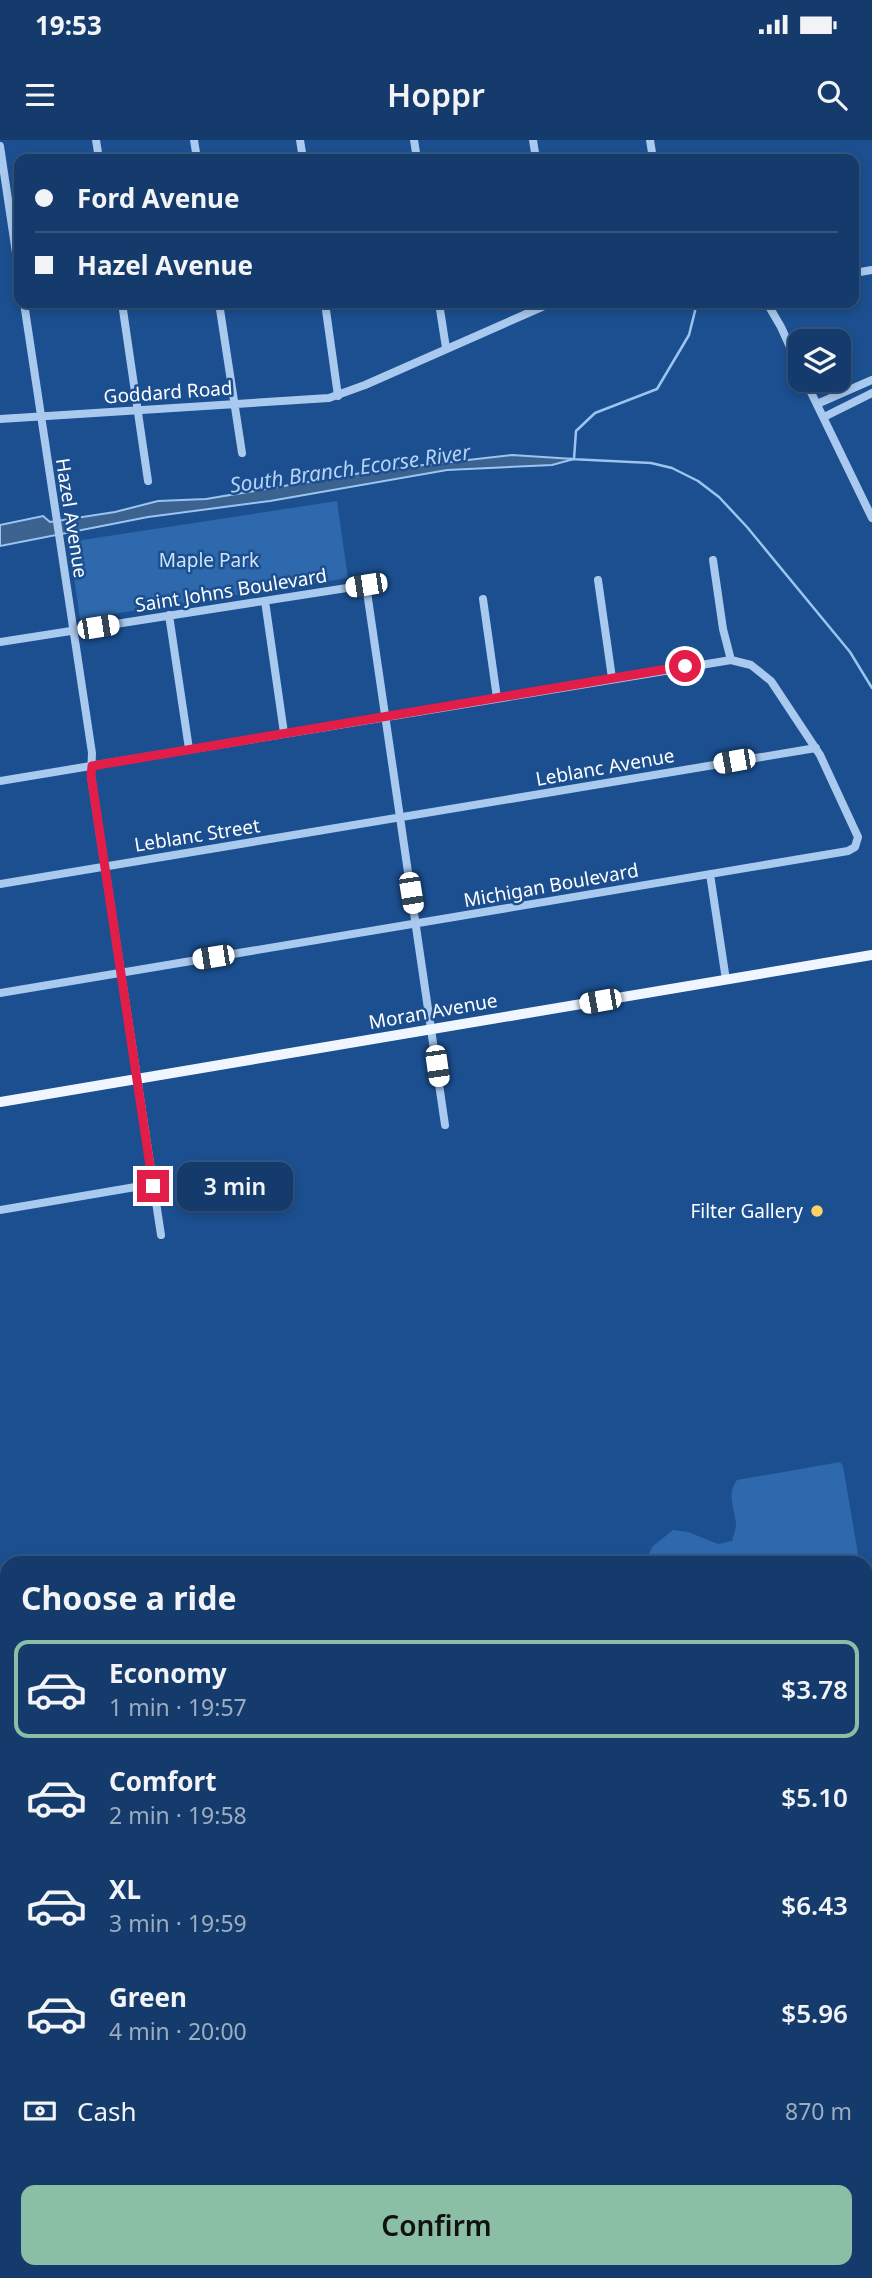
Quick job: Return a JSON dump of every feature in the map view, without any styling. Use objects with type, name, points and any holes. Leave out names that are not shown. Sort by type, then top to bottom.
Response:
[{"type":"main road","name":"Moran Avenue","points":[[0,1102],[872,955]]},
{"type":"street","points":[[0,146],[14,240]]},
{"type":"street","name":"Hazel Avenue","points":[[25,308],[92,753],[91,775],[161,1236]]},
{"type":"street","points":[[123,308],[148,481]]},
{"type":"street","points":[[220,308],[242,453]]},
{"type":"street","points":[[326,308],[338,396]]},
{"type":"street","points":[[440,308],[446,348]]},
{"type":"street","name":"Goddard Road","points":[[0,419],[338,396],[539,308]]},
{"type":"street","points":[[770,308],[788,342]]},
{"type":"street","points":[[817,404],[872,380]]},
{"type":"street","points":[[853,387],[859,399]]},
{"type":"street","points":[[811,392],[872,518]]},
{"type":"street","points":[[824,417],[872,393]]},
{"type":"street","points":[[713,560],[723,629],[731,660]]},
{"type":"street","points":[[598,580],[612,678]]},
{"type":"street","name":"Saint Johns Boulevard","points":[[0,642],[366,585],[385,717]]},
{"type":"street","points":[[483,599],[497,698]]},
{"type":"street","points":[[265,601],[284,733]]},
{"type":"street","points":[[169,615],[189,749]]},
{"type":"street","points":[[0,781],[731,660],[751,665],[766,676],[816,748]]},
{"type":"street","points":[[385,717],[445,1125]]},
{"type":"street","name":"Leblanc Avenue","points":[[400,818],[816,748]]},
{"type":"street","name":"Michigan Boulevard","points":[[0,993],[848,850],[857,845],[857,834],[816,748]]},
{"type":"street","name":"Leblanc Street","points":[[0,884],[400,818]]},
{"type":"street","points":[[710,874],[726,980]]},
{"type":"street","points":[[0,1210],[153,1184]]},
{"type":"green space","name":"Maple Park","points":[[337,501],[348,578],[80,619],[69,542]]},
{"type":"green space","points":[[840,1462],[843,1466],[858,1556],[648,1556],[653,1546],[673,1530],[688,1532],[718,1544],[732,1541],[736,1525],[732,1491],[737,1480]]},
{"type":"shaded area","points":[[512,455],[574,459],[552,465],[447,470],[270,501],[148,517],[0,546],[0,525],[43,516],[50,522],[115,512],[158,501],[206,499],[379,470]]},
{"type":"waterway","name":"South Branch Ecorse River","points":[[574,459],[576,431],[595,413],[657,389],[689,335],[696,308]]},
{"type":"waterway","points":[[570,459],[651,463],[672,468],[698,481],[719,497],[747,527],[850,652],[872,688]]},
{"type":"place","name":"Filter Gallery","points":[[817,1211]]},
{"type":"route","points":[[153,1186],[103,858],[92,766],[685,666]]}]
